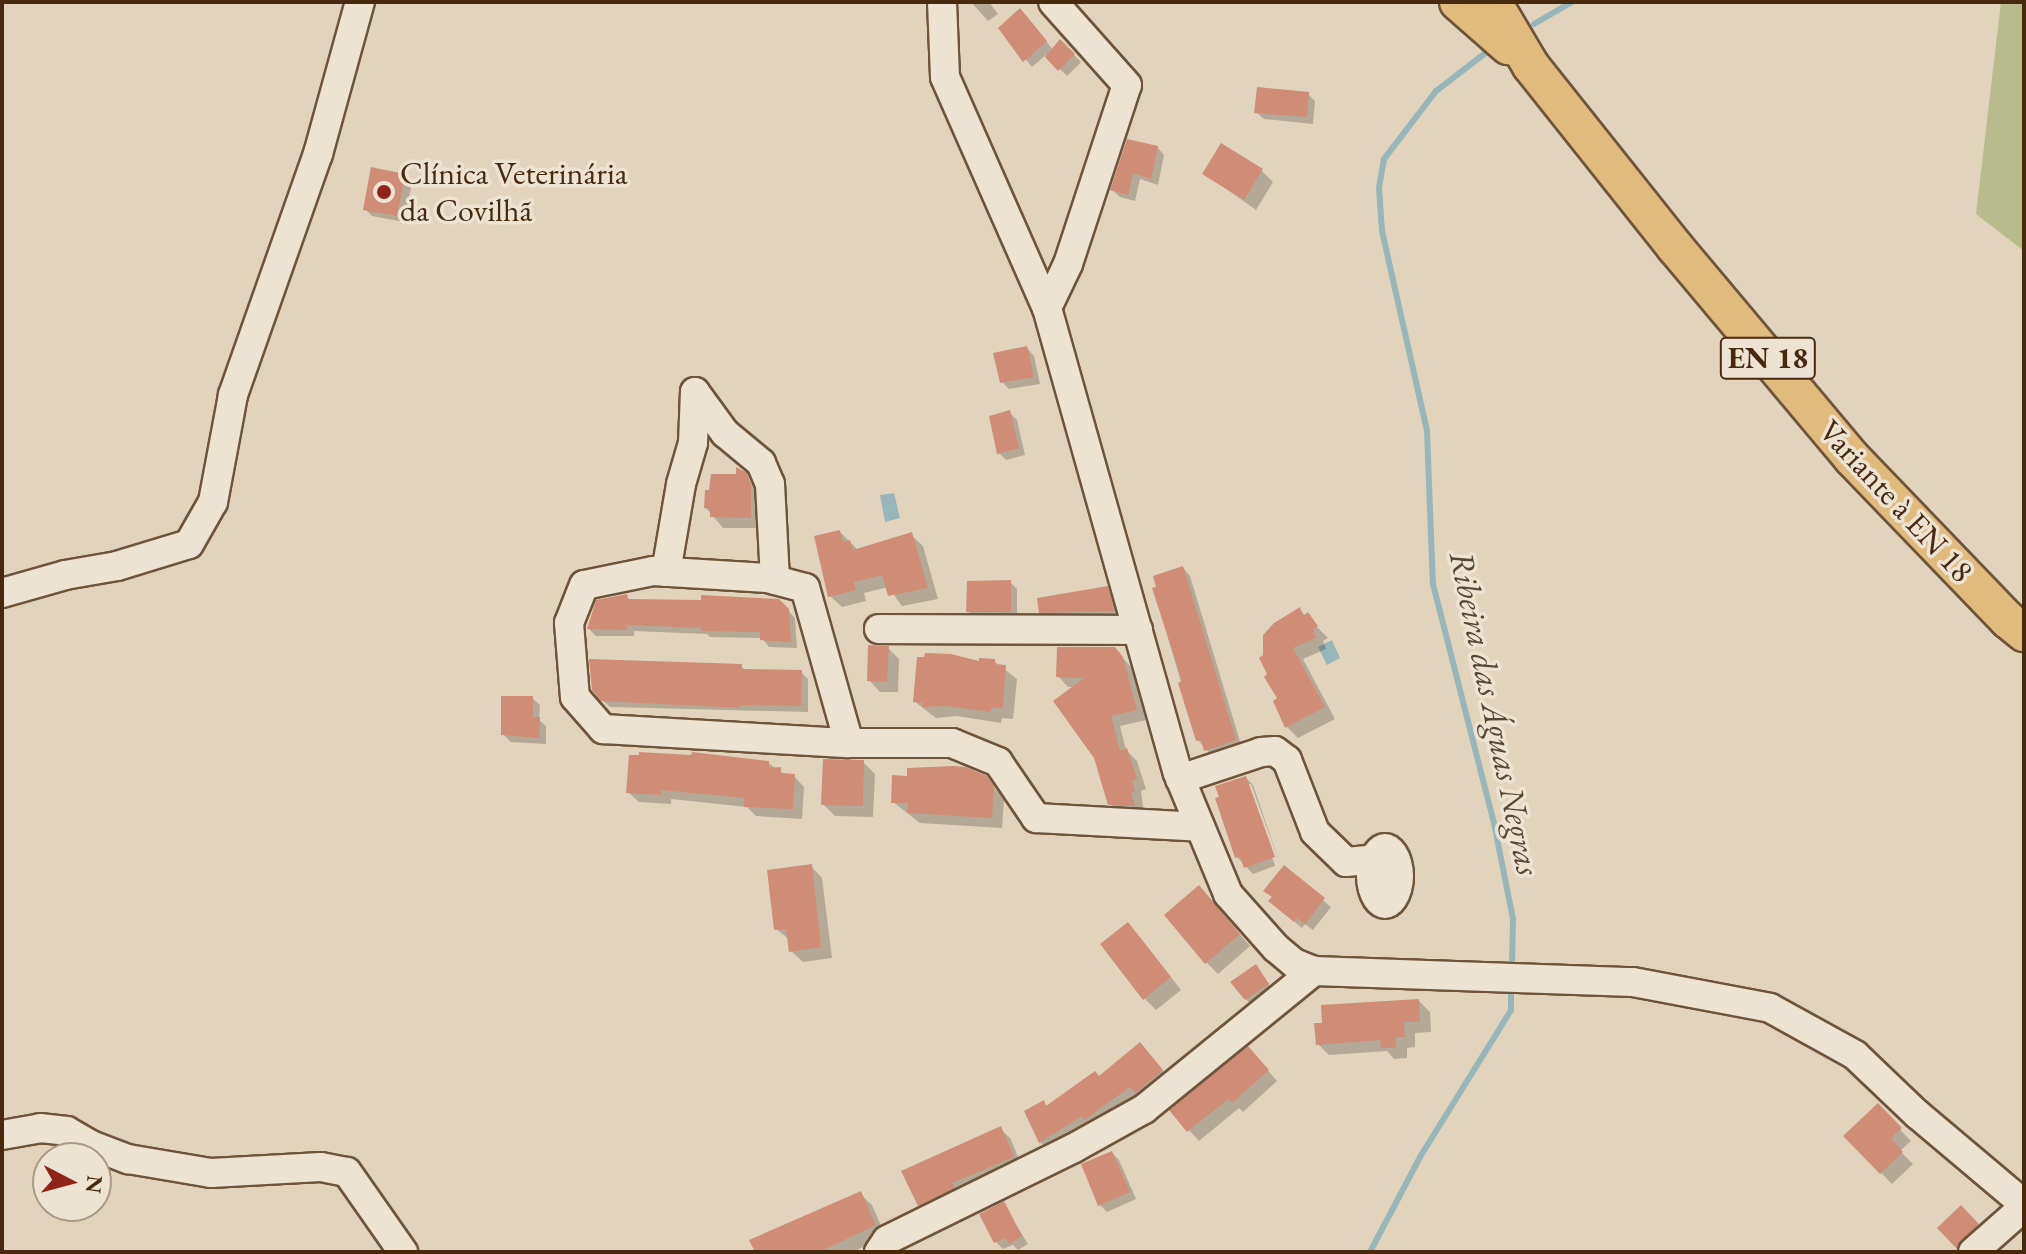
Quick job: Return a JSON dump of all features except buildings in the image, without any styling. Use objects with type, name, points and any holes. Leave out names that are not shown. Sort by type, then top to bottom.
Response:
[{"type":"main road","name":"Variante à EN 18","points":[[1458,2],[1531,66]]},
{"type":"main road","name":"Variante à EN 18","points":[[1493,2],[1531,66],[1675,247],[1852,458],[2024,633]]},
{"type":"street","points":[[2,593],[117,566],[189,544],[213,502],[233,395],[337,130],[360,2]]},
{"type":"street","points":[[942,2],[945,77],[1047,308],[1180,779],[1228,894],[1276,948],[1294,963],[1314,971],[1633,982],[1770,1008],[1855,1055],[1917,1114],[2024,1206],[1973,1252]]},
{"type":"street","points":[[1047,308],[1068,264],[1127,85],[1053,2]]},
{"type":"street","points":[[666,572],[681,484],[693,443],[695,392],[725,433],[761,463],[770,484],[775,580]]},
{"type":"street","points":[[849,743],[805,588],[775,580],[653,571],[584,585],[569,623],[575,697],[603,729],[849,743],[952,743],[998,762],[1036,818],[1200,827]]},
{"type":"street","points":[[879,629],[1138,630]]},
{"type":"street","points":[[1180,779],[1261,752],[1275,751],[1287,760],[1315,832],[1329,849],[1346,862],[1371,860]]},
{"type":"street","points":[[879,1252],[887,1240],[1074,1148],[1144,1109],[1314,971]]},
{"type":"street","points":[[2,1135],[40,1128],[67,1131],[128,1159],[211,1173],[321,1167],[347,1172],[403,1252]]},
{"type":"green space","points":[[2001,2],[2024,2],[2024,251],[1976,214]]},
{"type":"water","points":[[894,493],[900,518],[885,522],[880,495]]},
{"type":"water","points":[[1332,640],[1340,658],[1327,665],[1318,647]]},
{"type":"waterway","name":"Ribeira das Águas Negras","points":[[1534,24],[1572,2]]},
{"type":"waterway","name":"Ribeira das Águas Negras","points":[[1488,51],[1436,91],[1384,159],[1379,188],[1382,231],[1427,431],[1433,584],[1494,823],[1513,919],[1512,968]]},
{"type":"waterway","name":"Ribeira das Águas Negras","points":[[1370,1252],[1420,1157],[1511,1010],[1511,984]]},
{"type":"place","name":"Clínica Veterinária da Covilhã","points":[[384,192]]}]
